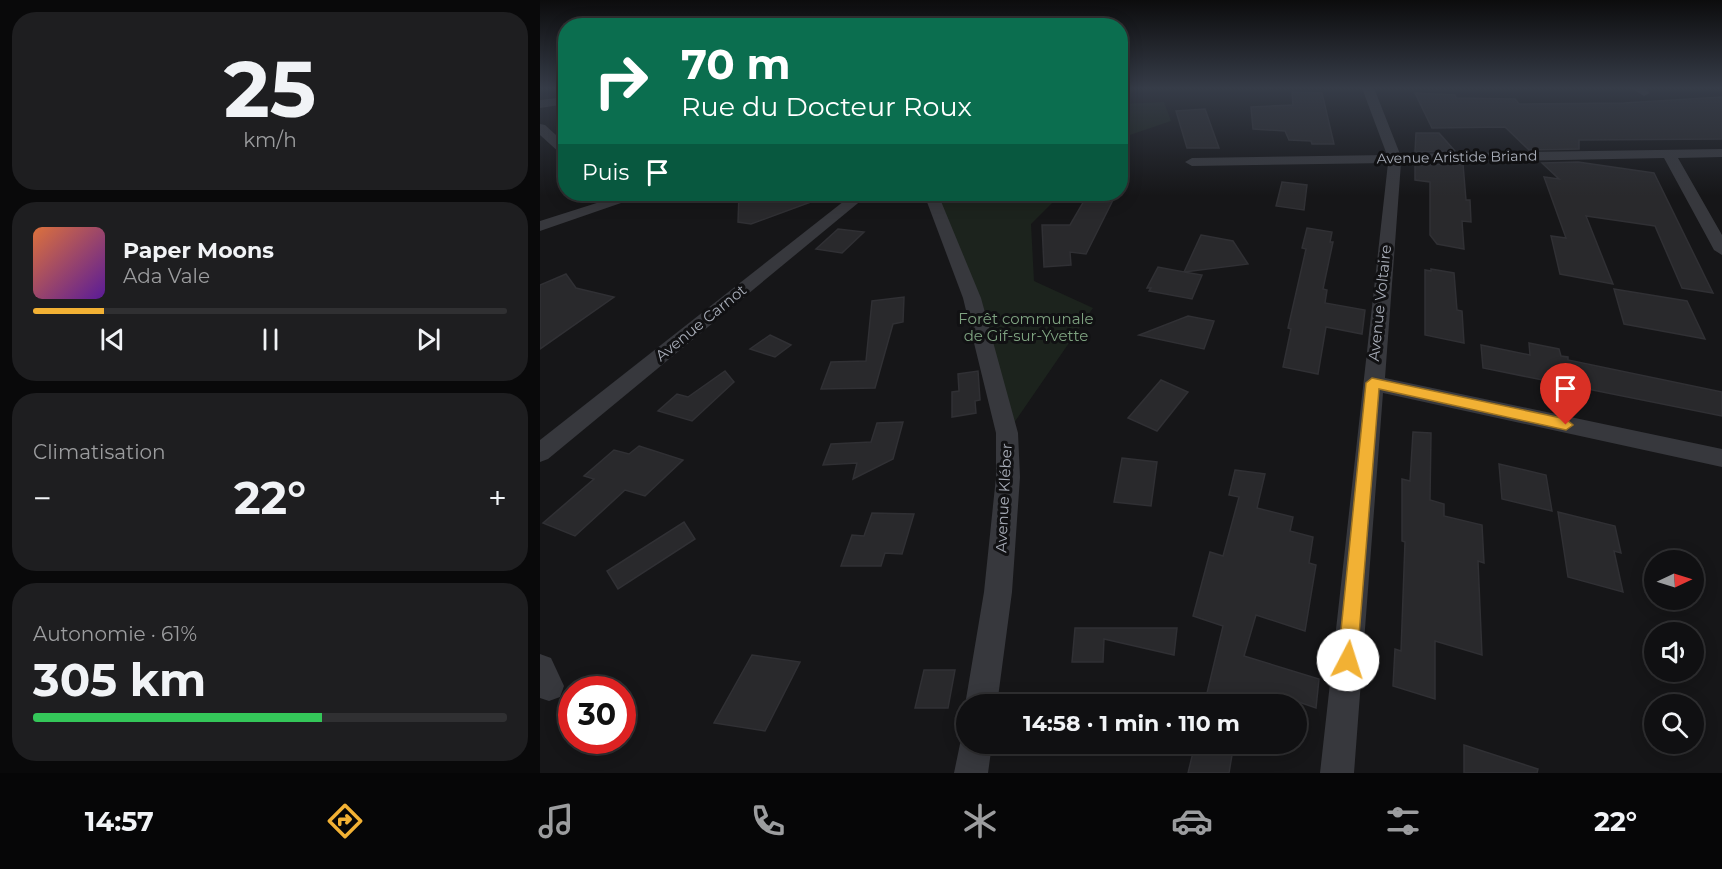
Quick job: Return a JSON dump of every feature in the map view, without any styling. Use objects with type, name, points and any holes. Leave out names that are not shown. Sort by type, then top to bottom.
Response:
[{"type":"street","name":"Avenue Voltaire","points":[[1337,773],[1395,158],[1382,124]]},
{"type":"street","points":[[540,128],[558,144]]},
{"type":"street","points":[[1668,153],[1722,250]]},
{"type":"street","name":"Avenue Aristide Briand","points":[[1192,162],[1722,153]]},
{"type":"street","points":[[540,226],[602,201]]},
{"type":"street","name":"Avenue Carnot","points":[[540,453],[853,201]]},
{"type":"street","name":"Avenue Kléber","points":[[935,201],[972,298],[1007,433],[1008,477],[999,592],[983,694]]},
{"type":"street","points":[[1372,383],[1722,458]]},
{"type":"street","points":[[971,773],[974,754]]},
{"type":"green space","points":[[1128,124],[1162,124],[1128,136]]},
{"type":"green space","name":"Forêt communale de Gif-sur-Yvette","points":[[934,201],[1054,201],[1031,224],[1034,281],[1093,308],[1007,433],[972,298]]},
{"type":"building","points":[[1180,124],[1210,124],[1219,148],[1187,148]]},
{"type":"building","points":[[1253,124],[1329,124],[1334,144],[1312,144],[1311,141],[1289,140],[1285,131],[1253,129]]},
{"type":"building","points":[[1430,124],[1722,124],[1722,139],[1579,140],[1579,149],[1529,150],[1505,127],[1432,128]]},
{"type":"building","points":[[1416,133],[1439,133],[1455,151],[1415,152]]},
{"type":"building","points":[[1578,162],[1654,173],[1713,293],[1682,288],[1655,226],[1586,216],[1613,284],[1560,274],[1551,236],[1566,238],[1544,177],[1559,179],[1542,163]]},
{"type":"building","points":[[1463,164],[1466,200],[1470,200],[1471,222],[1462,221],[1464,249],[1437,244],[1430,235],[1430,182],[1415,180],[1415,165]]},
{"type":"building","points":[[1282,182],[1307,185],[1304,210],[1276,206]]},
{"type":"building","points":[[739,201],[813,201],[751,224],[738,222]]},
{"type":"building","points":[[1084,201],[1112,201],[1086,254],[1070,252],[1071,265],[1044,267],[1042,225],[1070,225]]},
{"type":"building","points":[[1307,228],[1332,232],[1330,242],[1333,242],[1323,289],[1327,290],[1325,303],[1365,310],[1362,334],[1326,327],[1318,374],[1283,367],[1291,329],[1288,328],[1306,249],[1302,248]]},
{"type":"building","points":[[838,229],[864,232],[842,253],[816,249]]},
{"type":"building","points":[[1201,235],[1233,241],[1248,264],[1184,272]]},
{"type":"building","points":[[1158,267],[1202,275],[1192,299],[1149,291],[1151,288],[1147,288]]},
{"type":"building","points":[[1431,269],[1454,273],[1457,310],[1462,311],[1464,343],[1425,335],[1425,270],[1431,271]]},
{"type":"building","points":[[566,274],[576,288],[614,297],[540,349],[540,285]]},
{"type":"building","points":[[1614,289],[1687,301],[1705,339],[1624,324]]},
{"type":"building","points":[[904,297],[903,322],[893,324],[875,388],[821,389],[831,362],[866,361],[872,301]]},
{"type":"building","points":[[1188,316],[1214,321],[1204,349],[1139,335]]},
{"type":"building","points":[[770,335],[791,345],[775,357],[750,349]]},
{"type":"building","points":[[1529,343],[1559,349],[1561,356],[1568,357],[1568,360],[1722,392],[1722,416],[1483,368],[1481,345],[1530,355]]},
{"type":"building","points":[[725,371],[734,382],[692,421],[658,411],[677,394],[688,397]]},
{"type":"building","points":[[978,371],[980,400],[975,401],[976,413],[952,417],[952,392],[959,391],[958,374]]},
{"type":"building","points":[[1161,380],[1188,392],[1157,431],[1128,418]]},
{"type":"building","points":[[903,422],[893,459],[853,479],[857,463],[823,465],[831,444],[871,442],[877,423]]},
{"type":"building","points":[[1413,432],[1431,433],[1430,500],[1444,504],[1444,516],[1482,525],[1484,563],[1478,561],[1482,655],[1435,641],[1435,699],[1393,686],[1395,649],[1401,651],[1405,542],[1402,541],[1402,479],[1410,481]]},
{"type":"building","points":[[639,446],[683,460],[645,496],[625,490],[575,536],[543,523],[594,479],[584,476],[614,450],[629,454]]},
{"type":"building","points":[[1122,458],[1157,462],[1151,506],[1114,502]]},
{"type":"building","points":[[1499,464],[1546,475],[1552,511],[1502,499]]},
{"type":"building","points":[[1235,470],[1265,474],[1257,508],[1293,517],[1290,531],[1313,537],[1309,563],[1316,565],[1305,631],[1256,615],[1244,656],[1319,679],[1316,708],[1307,705],[1307,694],[1207,693],[1223,626],[1193,616],[1210,552],[1223,556],[1239,497],[1229,495]]},
{"type":"building","points":[[1558,512],[1615,526],[1621,553],[1614,551],[1623,592],[1568,577]]},
{"type":"building","points":[[872,513],[914,514],[902,554],[885,553],[881,566],[841,566],[852,535],[864,536]]},
{"type":"building","points":[[684,522],[695,539],[618,589],[607,571]]},
{"type":"building","points":[[1075,628],[1177,628],[1174,655],[1104,639],[1103,662],[1072,662]]},
{"type":"building","points":[[752,655],[800,662],[765,731],[714,723]]},
{"type":"building","points":[[924,670],[955,670],[948,708],[915,708]]},
{"type":"building","points":[[1464,745],[1538,769],[1537,773],[1464,773]]},
{"type":"building","points":[[1193,754],[1232,755],[1229,773],[1188,773]]},
{"type":"route","points":[[1348,660],[1372,383],[1566,425]]}]
